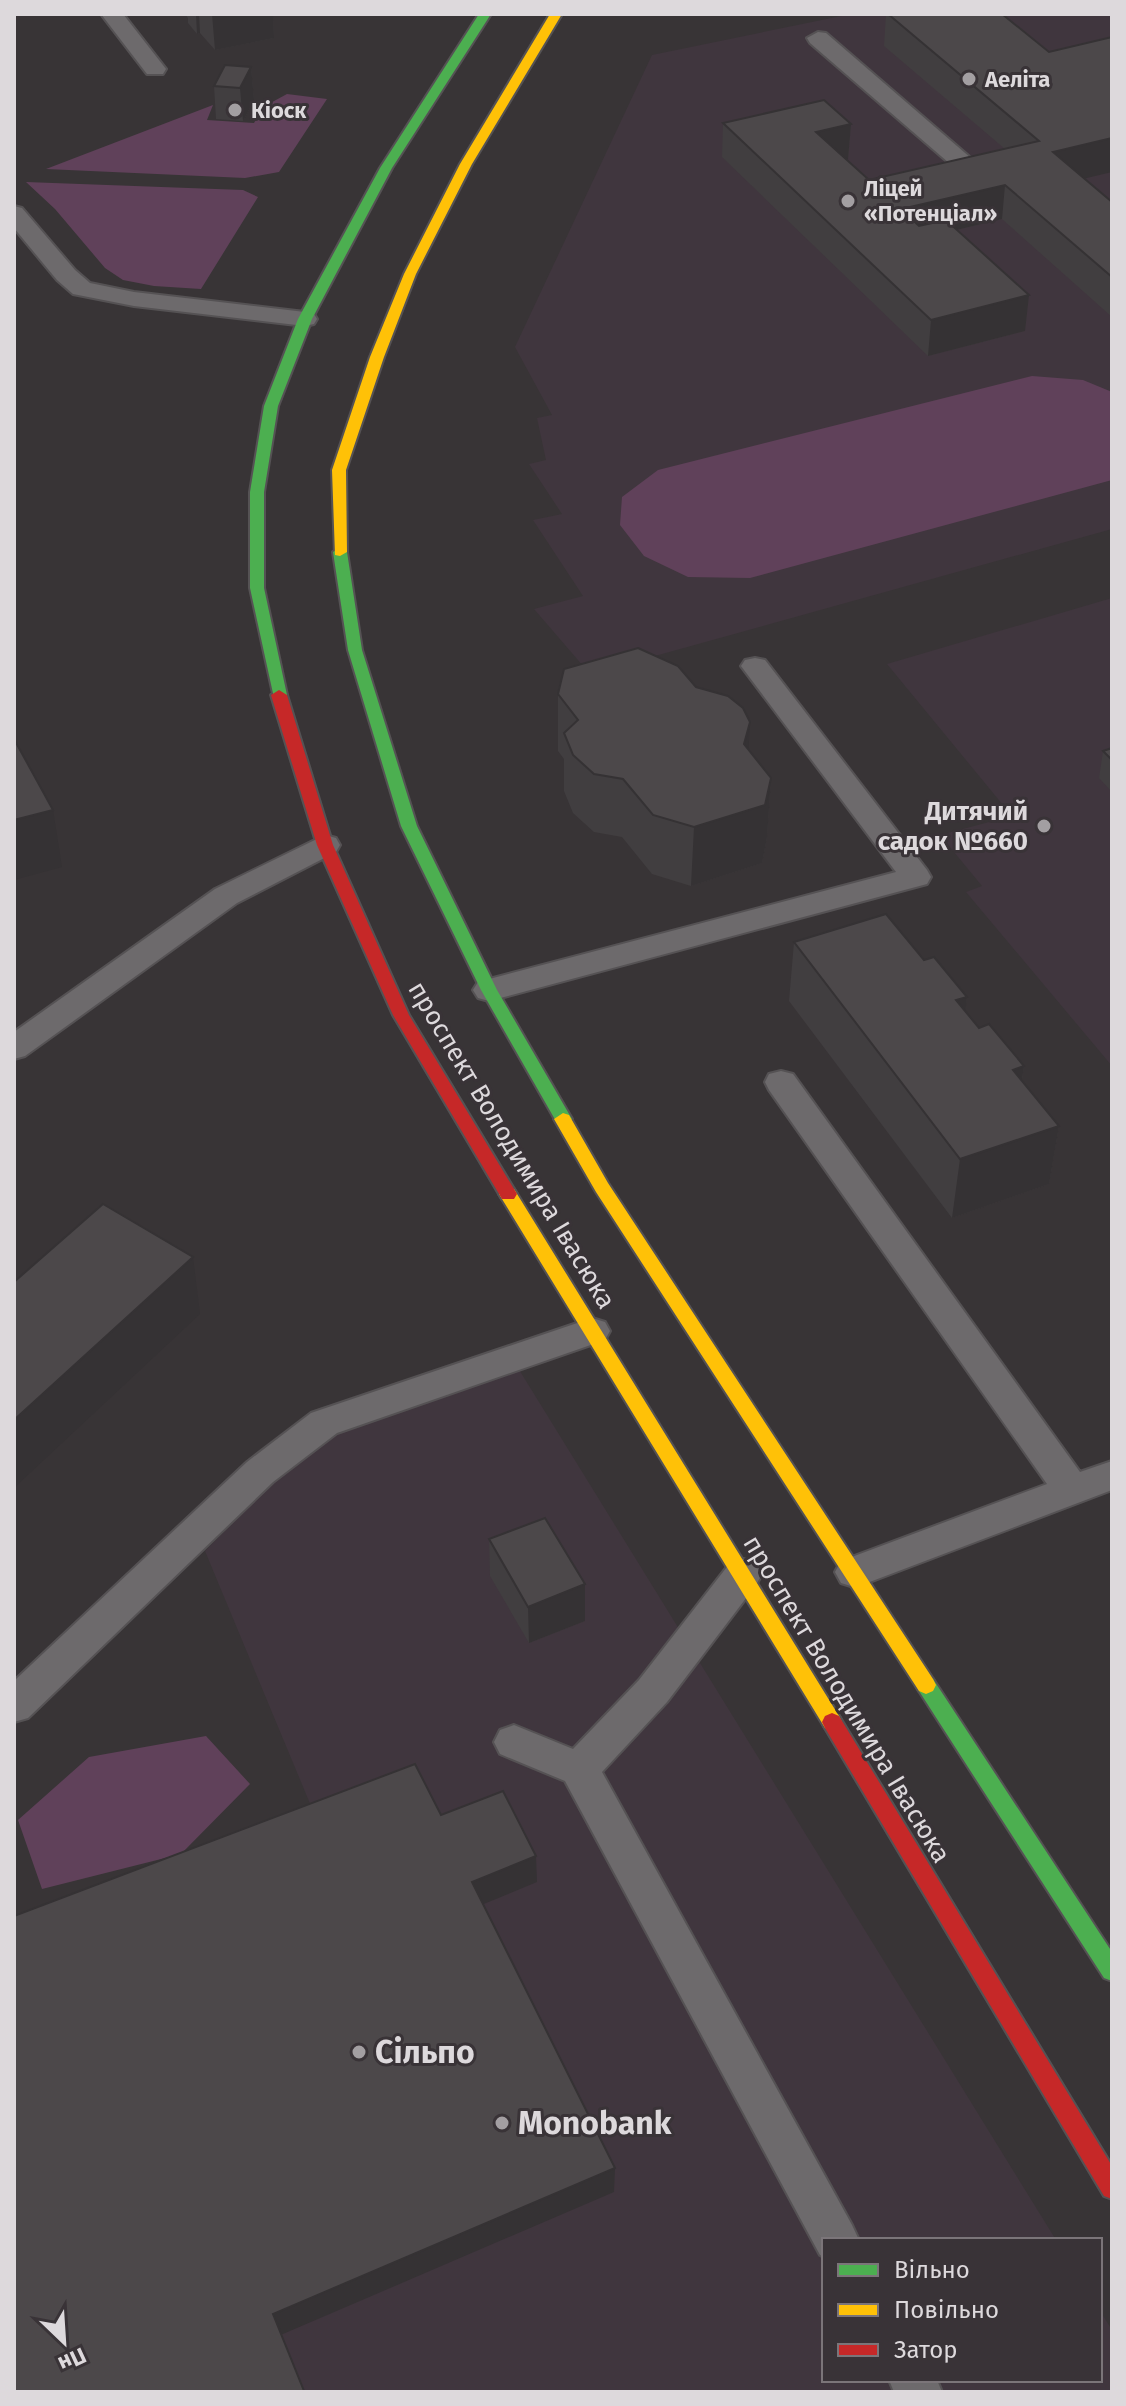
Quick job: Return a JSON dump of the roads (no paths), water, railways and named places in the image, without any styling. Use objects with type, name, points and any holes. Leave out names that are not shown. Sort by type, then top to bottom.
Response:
[{"type":"main road","name":"проспект Володимира Івасюка","points":[[485,14],[386,168],[305,319],[271,406],[257,492],[257,588],[279,694],[325,845],[401,1015],[743,1574],[1112,2188]]},
{"type":"main road","points":[[556,14],[466,164],[410,274],[377,357],[339,470],[340,561],[355,650],[409,826],[489,990],[602,1187],[1112,1971]]},
{"type":"lane","points":[[112,14],[155,69]]},
{"type":"lane","points":[[818,38],[964,164]]},
{"type":"lane","points":[[14,213],[66,275],[82,289],[134,299],[305,319]]},
{"type":"lane","points":[[489,990],[916,877],[755,666]]},
{"type":"lane","points":[[14,1048],[226,896],[325,845]]},
{"type":"lane","points":[[781,1082],[1072,1490]]},
{"type":"lane","points":[[14,1706],[260,1472],[324,1423],[592,1331]]},
{"type":"lane","points":[[854,1572],[1112,1475]]},
{"type":"lane","points":[[579,1769],[653,1691],[743,1574]]},
{"type":"lane","points":[[514,1742],[579,1769],[835,2238]]},
{"type":"place","name":"Аеліта","points":[[969,79]]},
{"type":"place","name":"Кіоск","points":[[235,110]]},
{"type":"place","name":"Ліцей «Потенціал»","points":[[848,201]]},
{"type":"place","name":"Дитячий садок №660","points":[[1044,826]]},
{"type":"place","name":"Сільпо","points":[[359,2052]]},
{"type":"place","name":"Monobank","points":[[502,2123]]}]
